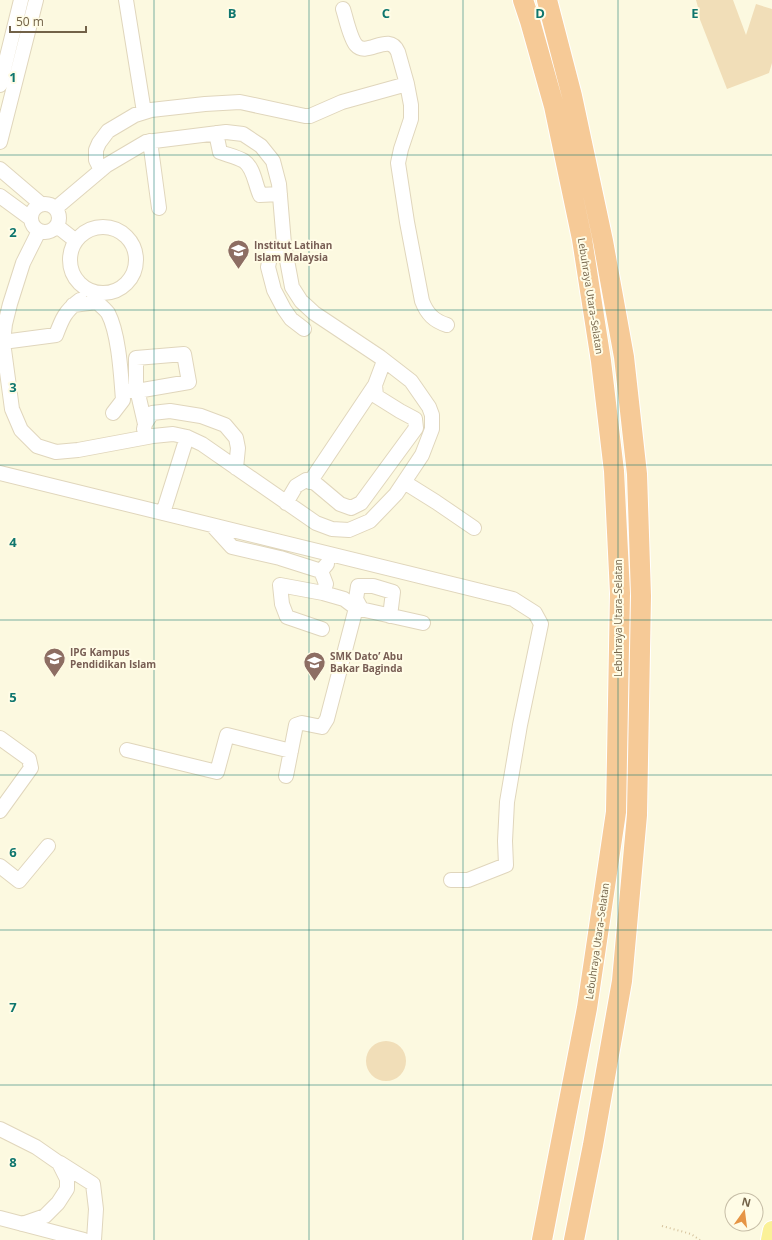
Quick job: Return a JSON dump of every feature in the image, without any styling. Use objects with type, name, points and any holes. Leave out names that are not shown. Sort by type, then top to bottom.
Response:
[{"type":"highway","name":"Lebuhraya Utara–Selatan","points":[[523,0],[554,106],[582,239],[601,361],[614,471],[620,593],[616,812],[587,1008],[542,1240]]},
{"type":"highway","name":"Lebuhraya Utara–Selatan","points":[[548,0],[572,96],[603,241],[624,357],[637,474],[641,596],[637,815],[622,981],[593,1145],[574,1240]]},
{"type":"main road","points":[[770,1240],[772,1230]]},
{"type":"street","points":[[0,85],[3,60],[21,0]]},
{"type":"street","points":[[0,142],[36,0]]},
{"type":"street","points":[[126,0],[144,112]]},
{"type":"street","points":[[343,9],[355,44],[358,47],[366,48],[386,43],[397,48],[411,105],[411,119],[398,163],[407,222],[422,301],[432,318],[440,323],[448,325]]},
{"type":"street","points":[[3,60],[19,65]]},
{"type":"street","points":[[101,170],[96,160],[96,150],[99,143],[108,131],[135,114],[151,110],[240,102],[310,116],[342,102],[407,84]]},
{"type":"street","points":[[39,230],[23,263],[16,283],[5,324],[3,342],[12,409],[21,430],[37,446],[56,452],[78,450],[173,434],[187,437],[202,444],[316,523],[332,529],[349,530],[370,521],[396,494],[422,455],[432,429],[432,415],[429,407],[411,381],[384,360],[314,313],[301,300],[292,287],[284,244],[279,184],[273,161],[261,146],[243,134],[226,132],[146,142],[107,165],[56,208]]},
{"type":"street","points":[[216,133],[220,152],[244,161],[252,171],[256,187],[260,195],[280,194]]},
{"type":"street","points":[[150,141],[159,208]]},
{"type":"street","points":[[0,169],[41,204]]},
{"type":"street","points":[[0,196],[30,218],[33,226],[39,230],[49,232],[57,226],[60,218],[56,208],[50,204],[41,204],[36,206],[32,211],[30,218]]},
{"type":"street","points":[[57,226],[76,242]]},
{"type":"street","points":[[103,227],[114,229],[124,235],[132,244],[136,254],[136,266],[132,277],[124,286],[114,291],[103,293],[92,291],[82,285],[74,276],[70,266],[70,254],[76,242],[82,235],[92,229],[103,227]]},
{"type":"street","points":[[284,244],[271,252],[268,267],[274,290],[284,309],[291,319],[304,329]]},
{"type":"street","points":[[3,342],[56,335],[63,316],[73,305],[92,291]]},
{"type":"street","points":[[73,305],[97,302],[107,311],[114,330],[123,391],[123,400],[113,413]]},
{"type":"street","points":[[310,482],[375,385],[384,360]]},
{"type":"street","points":[[286,503],[296,486],[306,480],[314,483],[340,504],[350,508],[362,503],[416,428],[415,419],[376,396],[375,385]]},
{"type":"street","points":[[123,391],[137,391],[145,424]]},
{"type":"street","points":[[140,439],[145,424],[152,413],[170,411],[201,416],[225,424],[236,438],[238,448],[236,468]]},
{"type":"street","points":[[163,513],[187,437]]},
{"type":"street","points":[[0,473],[512,599],[536,613],[541,624],[520,725],[507,802],[505,840],[506,865],[468,880],[451,880]]},
{"type":"street","points":[[404,482],[474,528]]},
{"type":"street","points":[[212,525],[232,548],[280,558],[322,571]]},
{"type":"street","points":[[322,571],[334,555]]},
{"type":"street","points":[[322,571],[326,584],[323,593]]},
{"type":"street","points":[[322,629],[287,617],[282,604],[280,585],[323,593],[344,599],[359,609],[423,623]]},
{"type":"street","points":[[286,776],[296,725],[302,723],[322,727],[327,719],[359,609],[356,599],[358,586],[373,586],[393,592],[390,616]]},
{"type":"street","points":[[127,750],[217,772],[227,735],[291,750]]},
{"type":"street","points":[[0,738],[29,759],[31,768],[0,811]]},
{"type":"street","points":[[0,866],[19,881],[48,846]]},
{"type":"street","points":[[0,1129],[36,1147],[93,1184],[96,1209],[94,1240]]},
{"type":"street","points":[[22,1224],[44,1216],[58,1203],[67,1189],[67,1179],[59,1163]]},
{"type":"street","points":[[0,1218],[66,1238],[84,1240]]},
{"type":"path","points":[[662,1226],[691,1234],[700,1240]]},
{"type":"building","points":[[696,0],[733,0],[746,35],[756,4],[772,9],[772,63],[769,73],[727,89],[697,12],[699,11]]},
{"type":"building","points":[[386,1041],[394,1043],[400,1047],[404,1053],[406,1061],[404,1069],[400,1075],[394,1079],[386,1081],[378,1079],[372,1075],[368,1069],[366,1061],[368,1053],[372,1047],[378,1043]]},
{"type":"place","name":"Institut Latihan Islam Malaysia","points":[[239,270]]},
{"type":"place","name":"IPG Kampus Pendidikan Islam","points":[[55,678]]},
{"type":"place","name":"SMK Dato’ Abu Bakar Baginda","points":[[314,682]]}]
